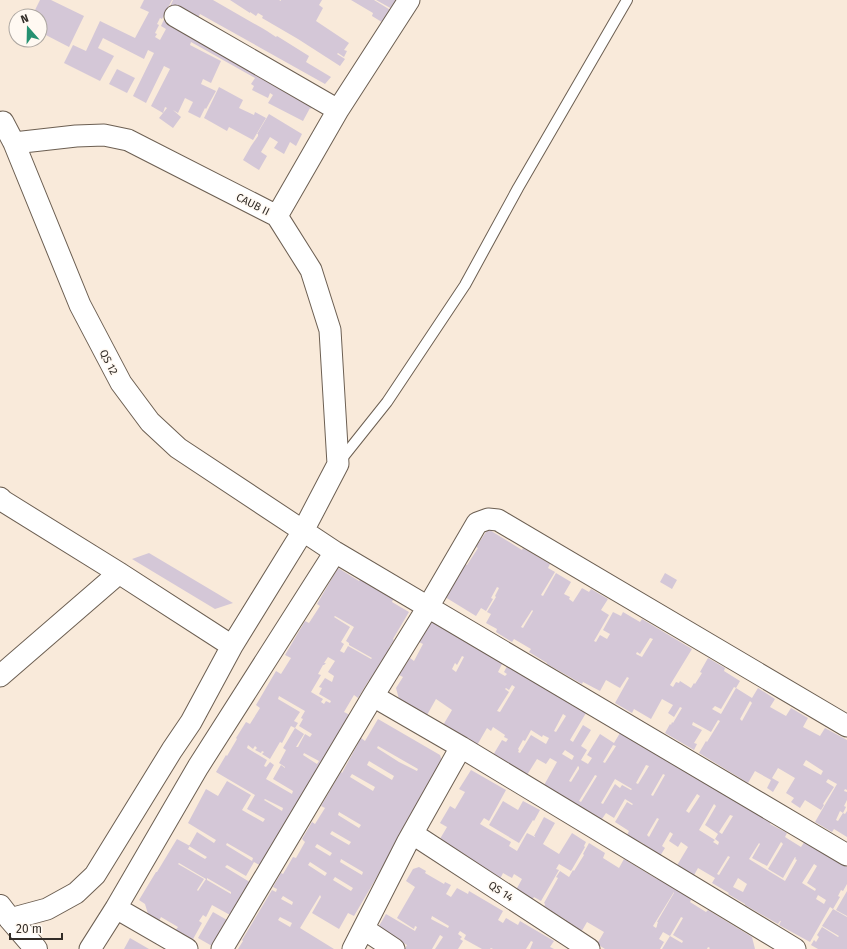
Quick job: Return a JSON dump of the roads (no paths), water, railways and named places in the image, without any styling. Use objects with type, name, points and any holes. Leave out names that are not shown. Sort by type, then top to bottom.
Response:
[{"type":"street","name":"CAUB II","points":[[14,143],[76,136],[104,135],[128,140],[277,216],[338,110],[409,0]]},
{"type":"street","points":[[175,16],[338,110]]},
{"type":"street","name":"QS 12","points":[[1,121],[14,143],[80,306],[120,383],[150,422],[178,448],[335,552],[847,855]]},
{"type":"street","points":[[5,913],[47,908],[76,893],[95,875],[172,750],[191,722],[232,646],[303,532],[338,464],[330,330],[311,270],[277,216]]},
{"type":"street","points":[[1,501],[119,573],[232,646]]},
{"type":"street","points":[[222,949],[477,523],[488,519],[498,520],[847,726]]},
{"type":"street","points":[[90,949],[116,908],[198,767],[335,552]]},
{"type":"street","points":[[0,676],[119,573]]},
{"type":"street","points":[[373,696],[461,747],[774,944],[795,949]]},
{"type":"street","points":[[191,722],[202,736],[214,742]]},
{"type":"street","points":[[353,949],[407,843],[461,747]]},
{"type":"street","points":[[172,750],[192,758],[198,767]]},
{"type":"street","name":"QS 14","points":[[412,834],[589,949]]},
{"type":"street","points":[[116,908],[187,949]]},
{"type":"street","points":[[5,913],[36,949]]},
{"type":"street","points":[[364,929],[394,949]]},
{"type":"lane","points":[[338,464],[387,402],[465,285],[518,188],[627,0]]}]
